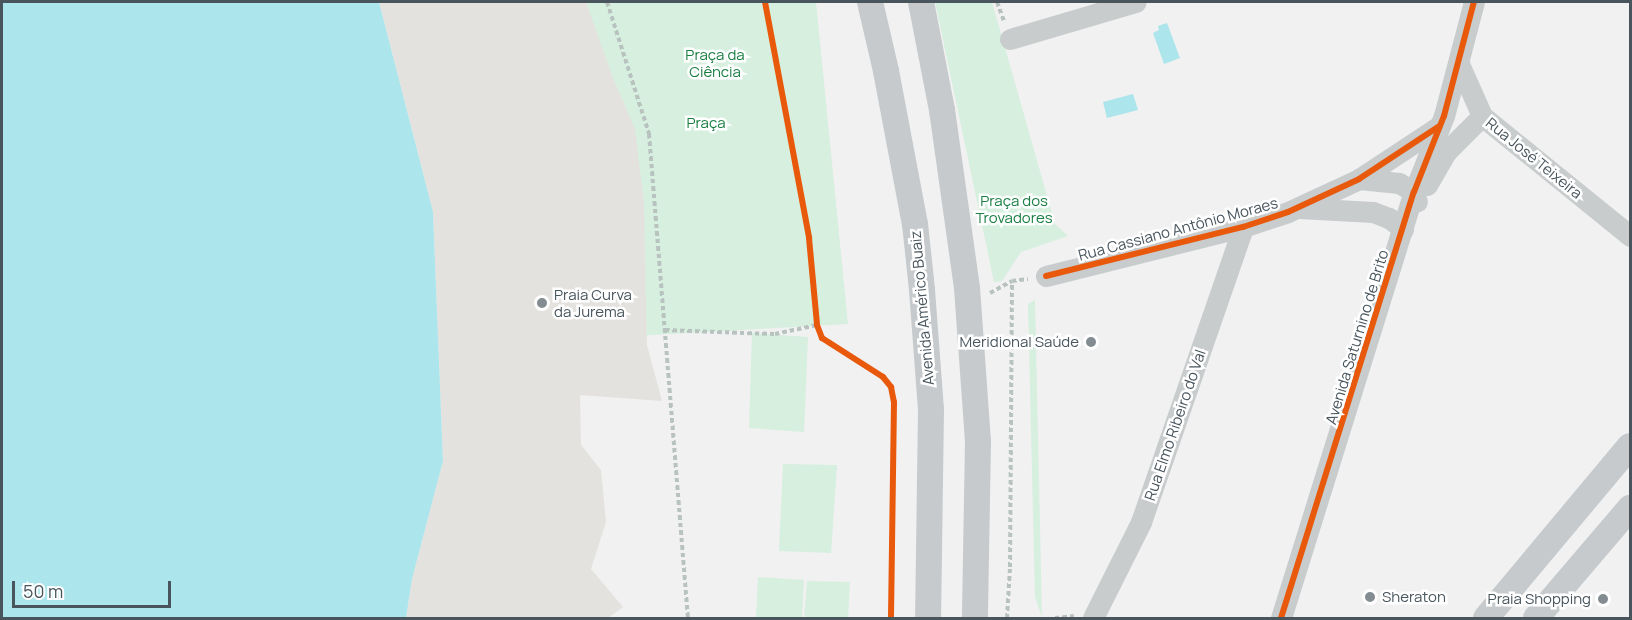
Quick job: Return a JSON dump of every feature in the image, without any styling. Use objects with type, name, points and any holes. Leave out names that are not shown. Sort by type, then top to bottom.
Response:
[{"type":"main road","name":"Avenida Américo Buaiz","points":[[870,2],[886,71],[915,224],[922,290],[931,409],[928,618]]},
{"type":"main road","points":[[921,2],[942,110],[968,288],[978,441],[975,618]]},
{"type":"main road","points":[[1486,618],[1630,446]]},
{"type":"main road","points":[[1536,618],[1630,508]]},
{"type":"street","points":[[1010,39],[1136,2]]},
{"type":"street","name":"Avenida Saturnino de Brito","points":[[1281,618],[1403,229],[1416,197],[1459,64],[1474,2]]},
{"type":"street","name":"Rua José Teixeira","points":[[1459,64],[1482,116],[1630,236]]},
{"type":"street","name":"Avenida Saturnino de Brito","points":[[1416,197],[1447,151],[1482,116]]},
{"type":"street","name":"Rua Cassiano Antônio Moraes","points":[[1046,276],[1243,227],[1295,208],[1359,179],[1438,127]]},
{"type":"street","points":[[1359,179],[1392,182],[1416,197]]},
{"type":"street","name":"Rua Cassiano Antônio Moraes","points":[[1295,208],[1373,212],[1389,218],[1403,229]]},
{"type":"street","name":"Rua Elmo Ribeiro do Val","points":[[1093,618],[1142,522],[1243,227]]},
{"type":"path","points":[[607,2],[649,134],[688,618]]},
{"type":"path","points":[[1007,618],[1010,567],[1012,281],[1046,276]]},
{"type":"path","points":[[665,330],[775,334],[819,328],[816,315]]},
{"type":"green space","name":"Praça","points":[[551,2],[816,2],[848,324],[635,336]]},
{"type":"green space","name":"Praça dos Trovadores","points":[[935,2],[992,2],[1055,224],[1068,236],[1021,252],[1002,281],[994,282]]},
{"type":"green space","points":[[1035,300],[1042,617],[1035,597],[1028,304]]},
{"type":"green space","points":[[752,333],[808,337],[804,432],[749,428]]},
{"type":"green space","points":[[783,464],[837,465],[831,553],[779,551]]},
{"type":"green space","points":[[758,577],[804,580],[802,618],[756,618]]},
{"type":"green space","points":[[807,581],[850,582],[848,618],[804,618]]},
{"type":"sand","name":"Praia Curva da Jurema","points":[[379,2],[586,2],[613,78],[635,129],[644,203],[647,345],[662,401],[580,395],[581,445],[601,470],[606,522],[591,569],[623,607],[608,618],[406,618],[412,579],[443,461],[433,212]]},
{"type":"water","points":[[2,2],[379,2],[433,212],[443,461],[412,579],[406,618],[2,618]]},
{"type":"water","points":[[1167,23],[1180,58],[1164,64],[1153,33],[1159,30],[1158,26]]},
{"type":"water","points":[[1133,94],[1138,110],[1107,118],[1103,102]]},
{"type":"cycle path","points":[[765,2],[809,238],[817,325],[822,338],[883,377],[891,387],[894,402],[891,618]]},
{"type":"cycle path","points":[[1281,618],[1414,192],[1444,116],[1474,2]]},
{"type":"cycle path","points":[[1046,276],[1243,227],[1288,212],[1359,179],[1438,127]]},
{"type":"place","name":"Praia Curva da Jurema","points":[[542,303]]},
{"type":"place","name":"Meridional Saúde","points":[[1091,342]]},
{"type":"place","name":"Sheraton","points":[[1370,597]]},
{"type":"place","name":"Praia Shopping","points":[[1603,599]]},
{"type":"park label","name":"Praça da Ciência","points":[[715,62]]}]
